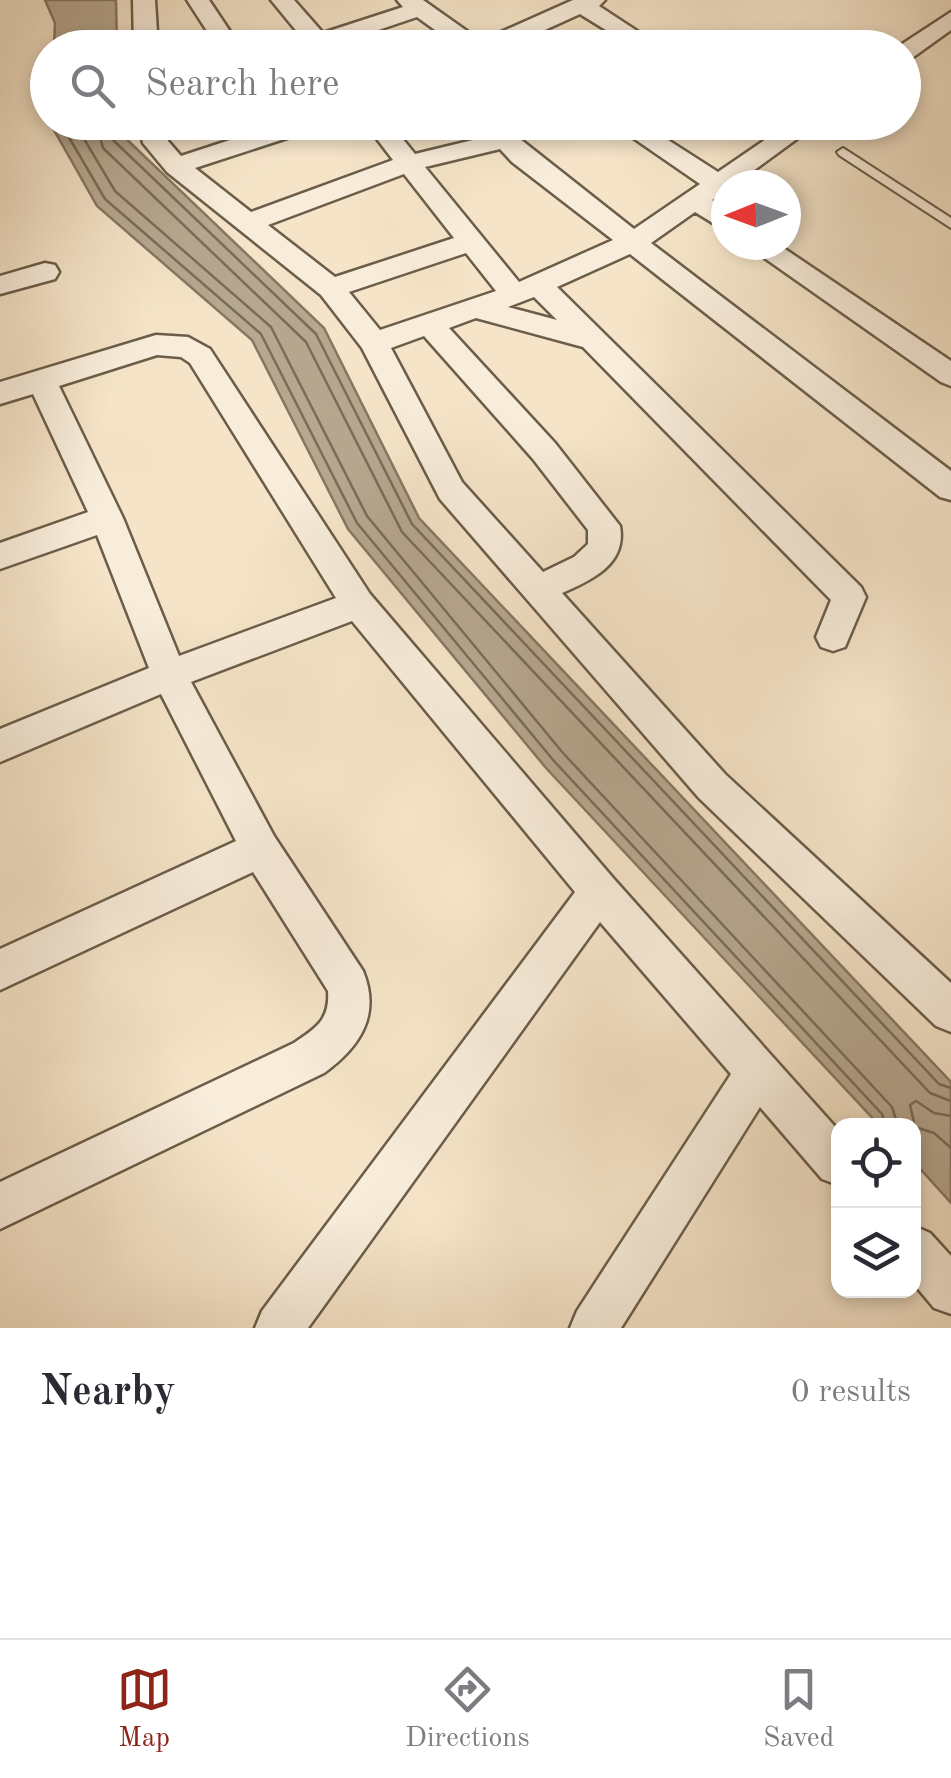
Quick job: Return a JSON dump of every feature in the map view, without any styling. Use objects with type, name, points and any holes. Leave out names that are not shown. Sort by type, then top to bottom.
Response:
[{"type":"street","points":[[144,0],[145,30]]},
{"type":"street","points":[[198,0],[218,30]]},
{"type":"street","points":[[282,0],[300,30]]},
{"type":"street","points":[[941,0],[951,5]]},
{"type":"street","points":[[526,30],[587,3],[626,30]]},
{"type":"street","points":[[346,30],[413,5],[460,30]]},
{"type":"street","points":[[921,41],[951,19]]},
{"type":"street","points":[[155,140],[176,166],[331,288],[374,343],[451,490],[712,786],[951,1010]]},
{"type":"street","points":[[176,166],[256,140]]},
{"type":"street","points":[[390,140],[469,242],[592,339],[849,597],[833,637]]},
{"type":"street","points":[[250,222],[473,140]]},
{"type":"street","points":[[506,140],[521,156],[951,488]]},
{"type":"street","points":[[650,140],[711,179]]},
{"type":"street","points":[[739,170],[776,140]]},
{"type":"street","points":[[374,343],[478,309],[635,242],[711,191]]},
{"type":"street","points":[[696,201],[711,212]]},
{"type":"street","points":[[331,288],[469,242]]},
{"type":"street","points":[[782,260],[951,375]]},
{"type":"street","points":[[0,285],[46,272]]},
{"type":"street","points":[[478,309],[592,339]]},
{"type":"street","points":[[431,326],[544,451],[604,526],[608,538],[606,551],[598,559],[538,589]]},
{"type":"street","points":[[0,393],[156,345],[188,346],[200,356],[358,604],[599,891],[831,1155]]},
{"type":"street","points":[[0,1206],[309,1058],[342,1036],[352,1011],[348,986],[260,849],[169,675],[106,518],[41,380]]},
{"type":"street","points":[[0,556],[106,518]]},
{"type":"street","points":[[0,746],[169,675],[358,604]]},
{"type":"street","points":[[0,970],[260,849]]},
{"type":"street","points":[[279,1328],[599,891]]},
{"type":"street","points":[[594,1328],[758,1071]]},
{"type":"street","points":[[921,1257],[951,1292]]},
{"type":"lane","points":[[843,152],[951,224]]},
{"type":"water","points":[[45,0],[116,0],[117,30],[55,30]]},
{"type":"water","points":[[60,140],[127,140],[324,328],[419,518],[951,1082],[951,1203],[921,1170],[921,1118],[872,1118],[546,768],[348,529],[252,340],[97,206]]}]
